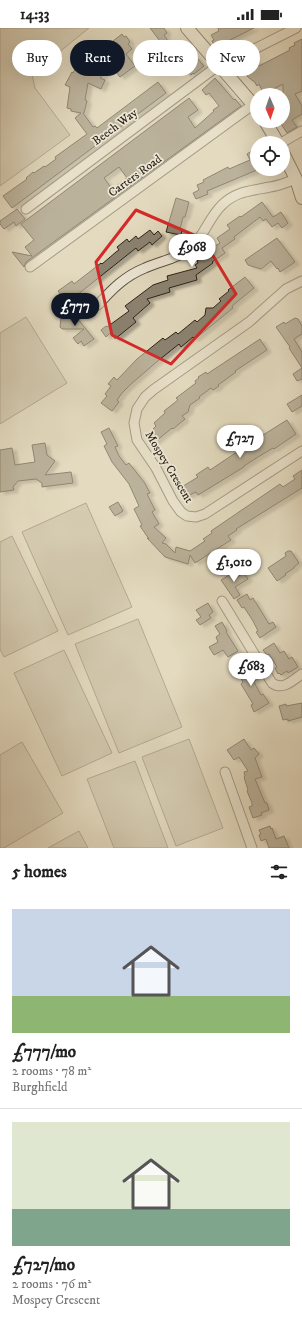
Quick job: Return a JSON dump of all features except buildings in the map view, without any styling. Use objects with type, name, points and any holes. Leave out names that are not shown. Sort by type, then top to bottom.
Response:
[{"type":"main road","points":[[186,28],[206,50]]},
{"type":"main road","points":[[229,76],[250,101]]},
{"type":"main road","points":[[290,167],[296,179],[302,198]]},
{"type":"street","name":"Beech Way","points":[[260,46],[296,28]]},
{"type":"street","name":"Beech Way","points":[[26,209],[206,75]]},
{"type":"street","name":"Carters Road","points":[[30,267],[250,111]]},
{"type":"street","points":[[290,137],[302,131]]},
{"type":"street","points":[[98,305],[125,278],[146,267],[173,258],[190,248],[198,240],[222,205],[237,194],[277,186],[296,179]]},
{"type":"street","name":"Mospey Crescent","points":[[302,282],[286,289],[249,322],[153,390],[145,397],[137,409],[134,423],[137,440],[156,468],[176,506],[187,516],[196,517],[205,514],[248,485],[302,452]]},
{"type":"street","points":[[222,601],[272,683],[283,686],[302,674]]},
{"type":"street","points":[[225,772],[252,848]]},
{"type":"highlighted area","points":[[136,210],[203,239],[236,294],[171,364],[112,335],[96,262]]},
{"type":"shaded area","points":[[0,28],[89,28],[74,40],[70,40],[70,43],[62,50],[62,40],[12,40],[12,76],[32,76],[35,88],[70,135],[0,186]]},
{"type":"shaded area","points":[[26,317],[67,383],[0,424],[0,333]]},
{"type":"shaded area","points":[[86,503],[132,607],[68,635],[22,532]]},
{"type":"shaded area","points":[[12,536],[58,631],[4,657],[0,649],[0,542]]},
{"type":"shaded area","points":[[138,619],[182,727],[119,753],[75,644]]},
{"type":"shaded area","points":[[64,650],[112,753],[62,776],[14,673]]},
{"type":"shaded area","points":[[189,739],[223,828],[176,846],[142,757]]},
{"type":"shaded area","points":[[22,742],[63,813],[4,848],[0,848],[0,755]]},
{"type":"shaded area","points":[[135,761],[168,848],[114,848],[87,779]]},
{"type":"shaded area","points":[[79,831],[88,848],[48,848]]}]
